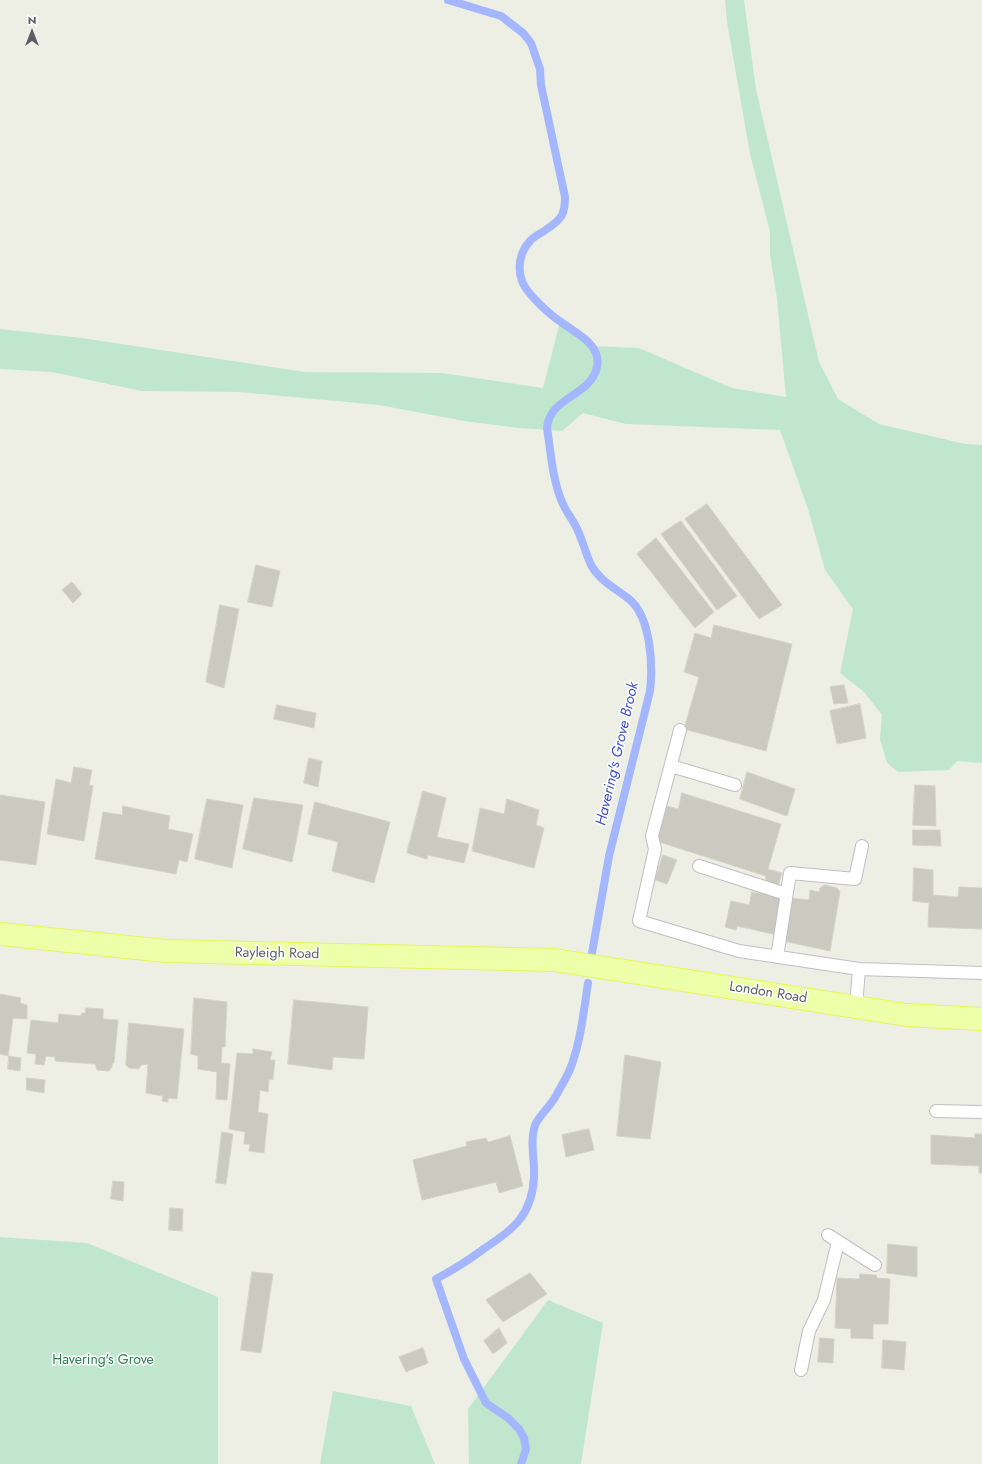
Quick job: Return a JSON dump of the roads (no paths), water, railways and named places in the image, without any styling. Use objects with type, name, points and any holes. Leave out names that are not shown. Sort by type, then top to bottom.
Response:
[{"type":"main road","name":"Rayleigh Road","points":[[0,934],[166,951],[554,960]]},
{"type":"main road","name":"London Road","points":[[554,960],[907,1015],[982,1019]]},
{"type":"lane","points":[[680,730],[652,836],[655,849],[639,921],[739,951],[777,957],[859,969],[982,973]]},
{"type":"lane","points":[[671,766],[735,785]]},
{"type":"lane","points":[[777,957],[790,873],[854,879],[862,846]]},
{"type":"lane","points":[[699,866],[786,894]]},
{"type":"lane","points":[[856,1007],[859,969]]},
{"type":"lane","points":[[936,1111],[982,1112]]},
{"type":"lane","points":[[801,1370],[808,1331],[824,1300],[833,1238],[875,1265]]},
{"type":"waterway","name":"Havering's Grove Brook","points":[[448,0],[501,16],[523,33],[531,43],[540,69],[541,85],[565,197],[565,204],[563,213],[556,223],[530,241],[527,245],[520,260],[520,276],[524,286],[539,303],[556,319],[586,340],[595,352],[597,359],[597,367],[593,377],[579,391],[555,409],[549,418],[547,428],[554,475],[562,502],[580,535],[591,565],[603,580],[629,599],[636,607],[642,617],[649,642],[651,668],[650,691],[609,856],[592,953]]},
{"type":"waterway","name":"Havering's Grove Brook","points":[[521,1464],[526,1449],[524,1438],[519,1429],[508,1418],[486,1403],[464,1359],[436,1279],[467,1261],[505,1234],[520,1220],[525,1211],[533,1190],[534,1130],[538,1119],[555,1098],[571,1068],[580,1034],[588,983]]},
{"type":"park label","name":"Havering's Grove","points":[[103,1361]]}]
